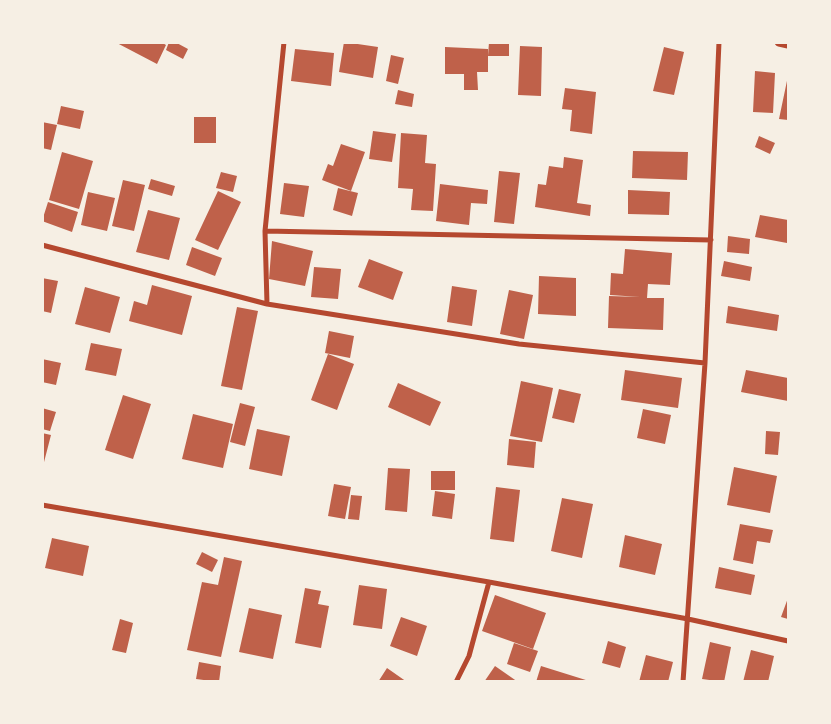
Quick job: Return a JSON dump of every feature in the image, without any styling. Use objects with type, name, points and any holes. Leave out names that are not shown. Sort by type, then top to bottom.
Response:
[{"type":"street","points":[[267,304],[265,231],[284,42]]},
{"type":"street","points":[[683,682],[706,363],[718,42]]},
{"type":"street","points":[[779,42],[788,44]]},
{"type":"street","points":[[265,231],[711,240]]},
{"type":"street","points":[[42,245],[267,304],[519,344],[706,363]]},
{"type":"street","points":[[42,505],[489,582],[688,619],[788,641]]},
{"type":"street","points":[[456,682],[469,656],[489,582]]},
{"type":"building","points":[[115,42],[161,42],[166,45],[157,64]]},
{"type":"building","points":[[169,42],[175,42],[188,49],[183,59],[166,50]]},
{"type":"building","points":[[344,42],[378,47],[373,78],[339,72]]},
{"type":"building","points":[[489,42],[509,42],[509,56],[488,56]]},
{"type":"building","points":[[520,46],[542,47],[541,96],[518,95]]},
{"type":"building","points":[[445,47],[488,49],[488,72],[477,72],[478,90],[464,90],[464,74],[445,74]]},
{"type":"building","points":[[664,47],[684,52],[674,95],[653,91]]},
{"type":"building","points":[[295,49],[334,53],[331,86],[291,81]]},
{"type":"building","points":[[391,55],[404,58],[398,84],[386,81]]},
{"type":"building","points":[[755,71],[775,73],[773,113],[753,112]]},
{"type":"building","points":[[788,76],[788,120],[779,119]]},
{"type":"building","points":[[565,88],[596,92],[592,134],[570,131],[572,110],[562,109]]},
{"type":"building","points":[[398,90],[414,94],[412,107],[395,104]]},
{"type":"building","points":[[61,106],[84,111],[80,129],[57,124]]},
{"type":"building","points":[[194,117],[216,117],[216,143],[194,143]]},
{"type":"building","points":[[42,122],[57,125],[51,150],[42,148]]},
{"type":"building","points":[[373,131],[396,134],[392,162],[369,159]]},
{"type":"building","points":[[401,133],[427,135],[425,163],[436,164],[433,211],[411,210],[413,189],[398,188]]},
{"type":"building","points":[[759,136],[775,143],[770,154],[755,147]]},
{"type":"building","points":[[341,144],[365,152],[351,191],[322,180],[328,164],[333,166]]},
{"type":"building","points":[[633,151],[688,152],[687,180],[632,178]]},
{"type":"building","points":[[62,152],[93,161],[79,209],[49,200]]},
{"type":"building","points":[[564,157],[583,160],[577,203],[591,205],[590,216],[535,207],[538,184],[546,185],[549,166],[563,168]]},
{"type":"building","points":[[499,171],[520,173],[514,224],[494,222]]},
{"type":"building","points":[[221,172],[237,176],[233,192],[216,188]]},
{"type":"building","points":[[151,179],[175,186],[172,196],[148,189]]},
{"type":"building","points":[[123,180],[145,185],[134,231],[112,226]]},
{"type":"building","points":[[284,183],[309,186],[304,217],[280,214]]},
{"type":"building","points":[[440,184],[488,190],[487,204],[471,203],[469,225],[436,221]]},
{"type":"building","points":[[338,188],[358,193],[352,216],[333,210]]},
{"type":"building","points":[[628,190],[670,192],[669,215],[628,214]]},
{"type":"building","points":[[218,191],[241,202],[218,250],[195,240]]},
{"type":"building","points":[[88,192],[115,198],[107,231],[81,225]]},
{"type":"building","points":[[48,202],[78,212],[72,232],[42,221]]},
{"type":"building","points":[[148,210],[180,218],[169,260],[136,252]]},
{"type":"building","points":[[760,215],[788,220],[787,243],[755,237]]},
{"type":"building","points":[[728,236],[750,239],[749,254],[727,252]]},
{"type":"building","points":[[272,241],[313,251],[305,286],[269,279]]},
{"type":"building","points":[[192,247],[222,258],[215,276],[186,265]]},
{"type":"building","points":[[625,249],[672,253],[670,285],[648,284],[647,298],[664,298],[663,330],[608,328],[609,296],[640,297],[610,295],[611,273],[623,274]]},
{"type":"building","points":[[369,259],[403,272],[393,300],[358,287]]},
{"type":"building","points":[[724,261],[752,267],[750,281],[721,276]]},
{"type":"building","points":[[314,267],[341,269],[338,299],[311,297]]},
{"type":"building","points":[[539,276],[576,278],[576,316],[538,314]]},
{"type":"building","points":[[42,278],[58,281],[51,313],[42,311]]},
{"type":"building","points":[[152,285],[192,296],[182,335],[129,321],[134,301],[147,305]]},
{"type":"building","points":[[452,286],[477,290],[472,326],[447,322]]},
{"type":"building","points":[[85,287],[120,297],[110,333],[75,324]]},
{"type":"building","points":[[509,290],[533,295],[524,339],[500,334]]},
{"type":"building","points":[[728,306],[779,315],[777,331],[726,323]]},
{"type":"building","points":[[237,307],[258,311],[242,390],[221,386]]},
{"type":"building","points":[[329,331],[354,336],[350,358],[325,353]]},
{"type":"building","points":[[91,343],[122,349],[116,376],[85,370]]},
{"type":"building","points":[[328,354],[354,364],[337,410],[311,400]]},
{"type":"building","points":[[42,359],[61,363],[56,385],[42,382]]},
{"type":"building","points":[[625,370],[682,378],[678,408],[621,400]]},
{"type":"building","points":[[746,370],[788,378],[788,401],[741,392]]},
{"type":"building","points":[[521,381],[553,388],[542,442],[510,436]]},
{"type":"building","points":[[398,383],[441,402],[430,426],[388,407]]},
{"type":"building","points":[[559,389],[581,394],[574,423],[552,418]]},
{"type":"building","points":[[123,395],[151,404],[133,459],[105,450]]},
{"type":"building","points":[[240,403],[255,407],[245,446],[230,442]]},
{"type":"building","points":[[42,408],[56,412],[50,431],[42,429]]},
{"type":"building","points":[[643,409],[671,415],[665,444],[637,438]]},
{"type":"building","points":[[193,414],[233,424],[223,468],[182,459]]},
{"type":"building","points":[[257,429],[290,436],[282,476],[249,469]]},
{"type":"building","points":[[766,431],[780,432],[778,455],[765,454]]},
{"type":"building","points":[[42,433],[51,435],[43,466],[42,466]]},
{"type":"building","points":[[509,439],[536,442],[534,468],[507,465]]},
{"type":"building","points":[[734,467],[777,476],[770,513],[727,505]]},
{"type":"building","points":[[388,468],[410,469],[407,512],[385,510]]},
{"type":"building","points":[[431,471],[455,471],[455,490],[431,490]]},
{"type":"building","points":[[334,484],[351,487],[345,519],[328,516]]},
{"type":"building","points":[[496,487],[520,490],[514,542],[490,539]]},
{"type":"building","points":[[435,491],[455,494],[452,519],[432,516]]},
{"type":"building","points":[[351,495],[362,496],[359,520],[348,519]]},
{"type":"building","points":[[562,498],[593,504],[582,558],[551,551]]},
{"type":"building","points":[[740,524],[773,530],[770,543],[757,541],[753,564],[733,560]]},
{"type":"building","points":[[625,535],[662,544],[655,575],[619,567]]},
{"type":"building","points":[[52,538],[89,546],[83,576],[45,568]]},
{"type":"building","points":[[202,552],[218,560],[212,572],[196,564]]},
{"type":"building","points":[[224,557],[242,561],[221,657],[187,650],[202,582],[218,585]]},
{"type":"building","points":[[719,567],[755,575],[751,595],[715,588]]},
{"type":"building","points":[[359,585],[387,589],[382,629],[353,625]]},
{"type":"building","points":[[305,588],[321,591],[318,604],[329,606],[321,648],[295,643]]},
{"type":"building","points":[[495,595],[546,613],[533,649],[482,631]]},
{"type":"building","points":[[788,598],[788,619],[781,617]]},
{"type":"building","points":[[249,608],[282,615],[273,659],[239,652]]},
{"type":"building","points":[[401,617],[427,626],[417,656],[390,646]]},
{"type":"building","points":[[120,619],[133,623],[126,653],[112,650]]},
{"type":"building","points":[[608,641],[626,647],[620,668],[602,663]]},
{"type":"building","points":[[710,642],[731,647],[724,682],[702,679]]},
{"type":"building","points":[[514,643],[538,651],[530,672],[507,664]]},
{"type":"building","points":[[751,650],[774,656],[768,682],[743,682]]},
{"type":"building","points":[[646,655],[673,662],[668,682],[639,682]]},
{"type":"building","points":[[199,662],[221,666],[219,682],[196,679]]},
{"type":"building","points":[[495,666],[518,682],[484,682]]},
{"type":"building","points":[[541,666],[589,681],[589,682],[536,682]]},
{"type":"building","points":[[387,668],[407,682],[378,682]]}]
